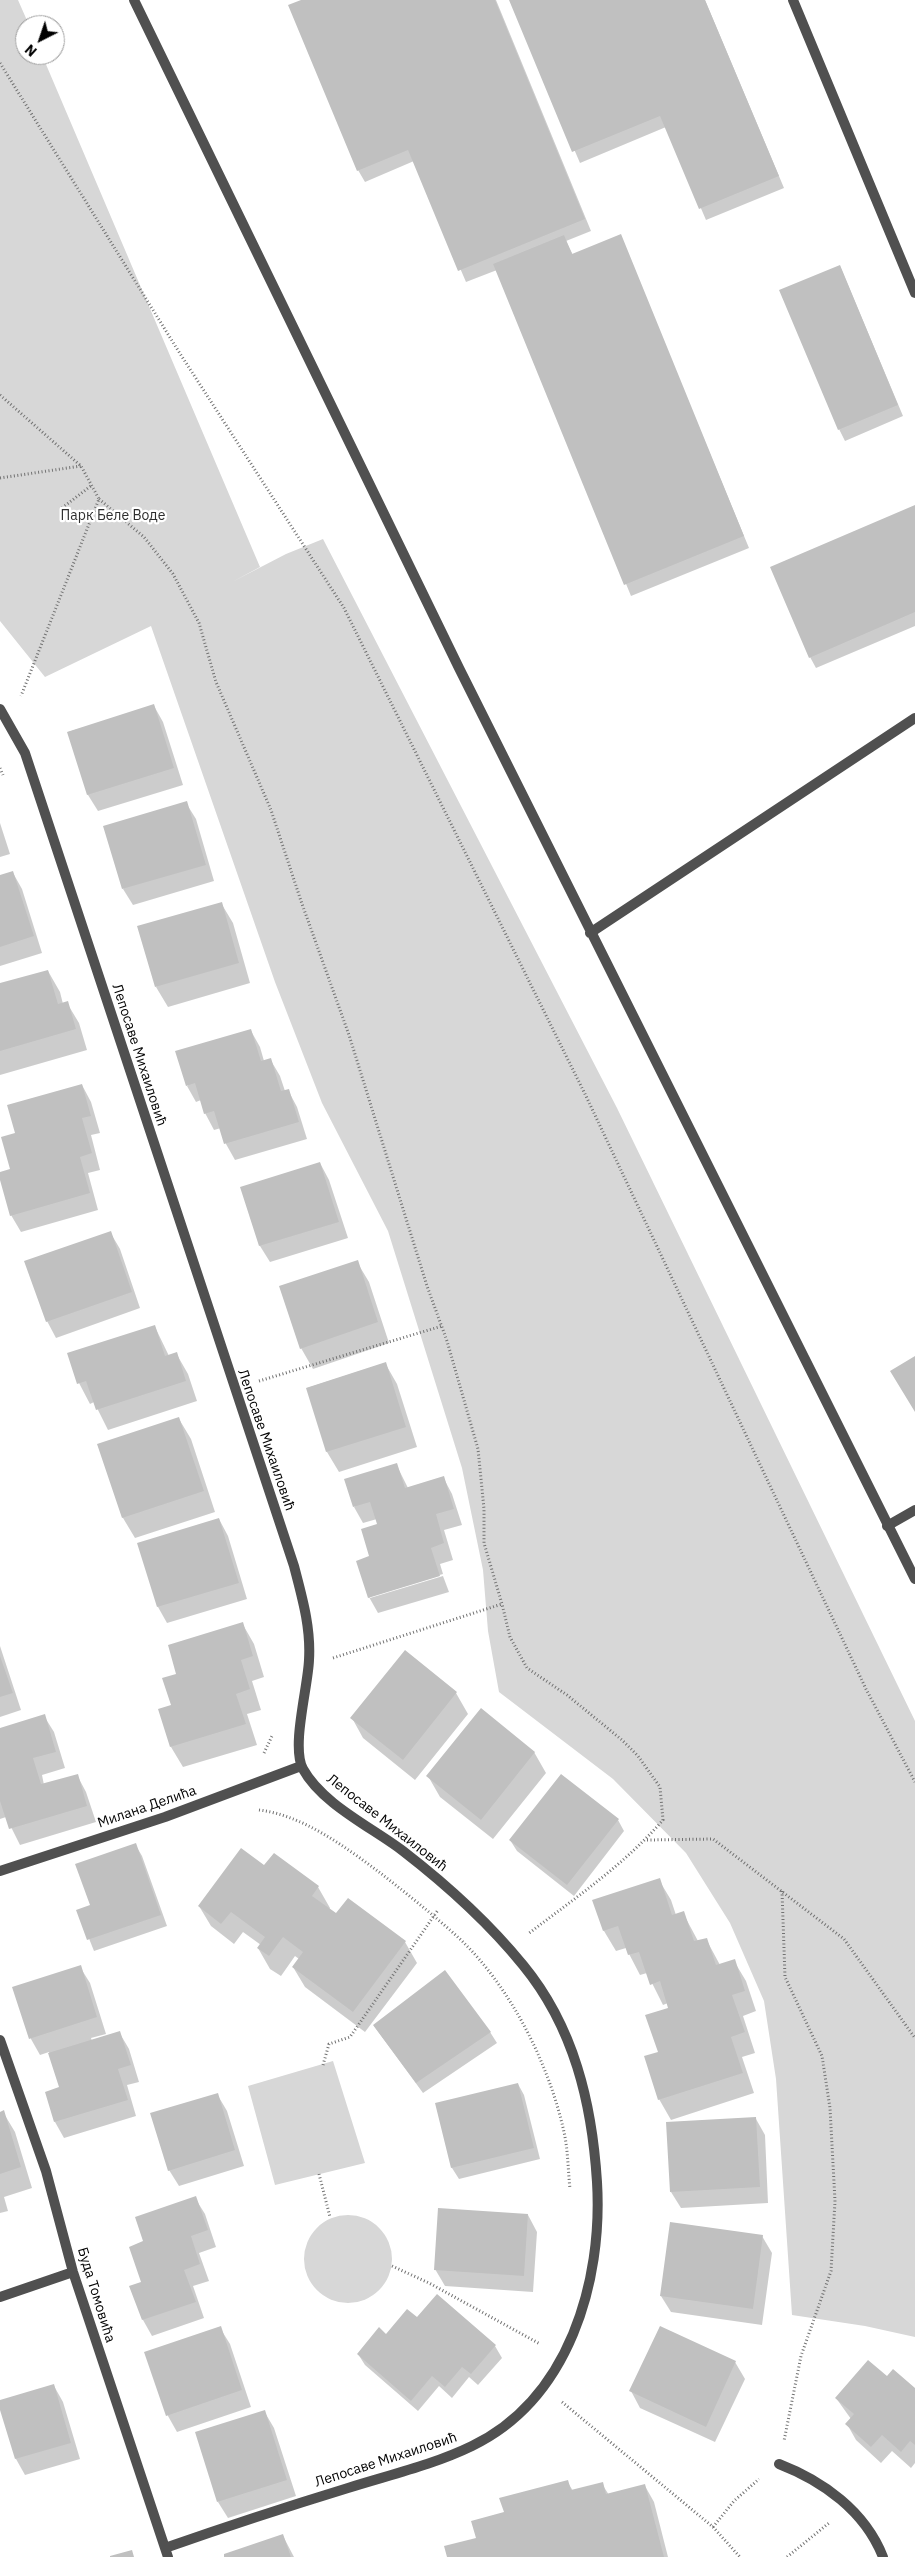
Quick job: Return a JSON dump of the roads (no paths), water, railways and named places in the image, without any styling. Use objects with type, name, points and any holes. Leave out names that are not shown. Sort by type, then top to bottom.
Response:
[{"type":"street","points":[[134,0],[454,660],[915,1580]]},
{"type":"street","points":[[793,0],[915,293]]},
{"type":"street","name":"Лепосаве Михаиловић","points":[[0,709],[24,753],[294,1566],[307,1616],[309,1660],[298,1742],[301,1766],[331,1800],[402,1850],[486,1922],[524,1966],[563,2028],[580,2074],[591,2118],[598,2208],[591,2270],[576,2330],[563,2358],[543,2388],[509,2422],[473,2446],[166,2553]]},
{"type":"street","points":[[590,933],[915,718]]},
{"type":"street","points":[[887,1526],[915,1510]]},
{"type":"street","name":"Милана Делића","points":[[0,1871],[165,1817],[301,1766]]},
{"type":"street","name":"Буда Томовића","points":[[0,2040],[46,2171],[73,2272],[166,2553]]},
{"type":"street","points":[[0,2297],[73,2272]]},
{"type":"street","points":[[779,2464],[800,2472],[829,2490],[848,2505],[883,2557]]},
{"type":"park label","name":"Парк Беле Воде","points":[[113,516]]}]
